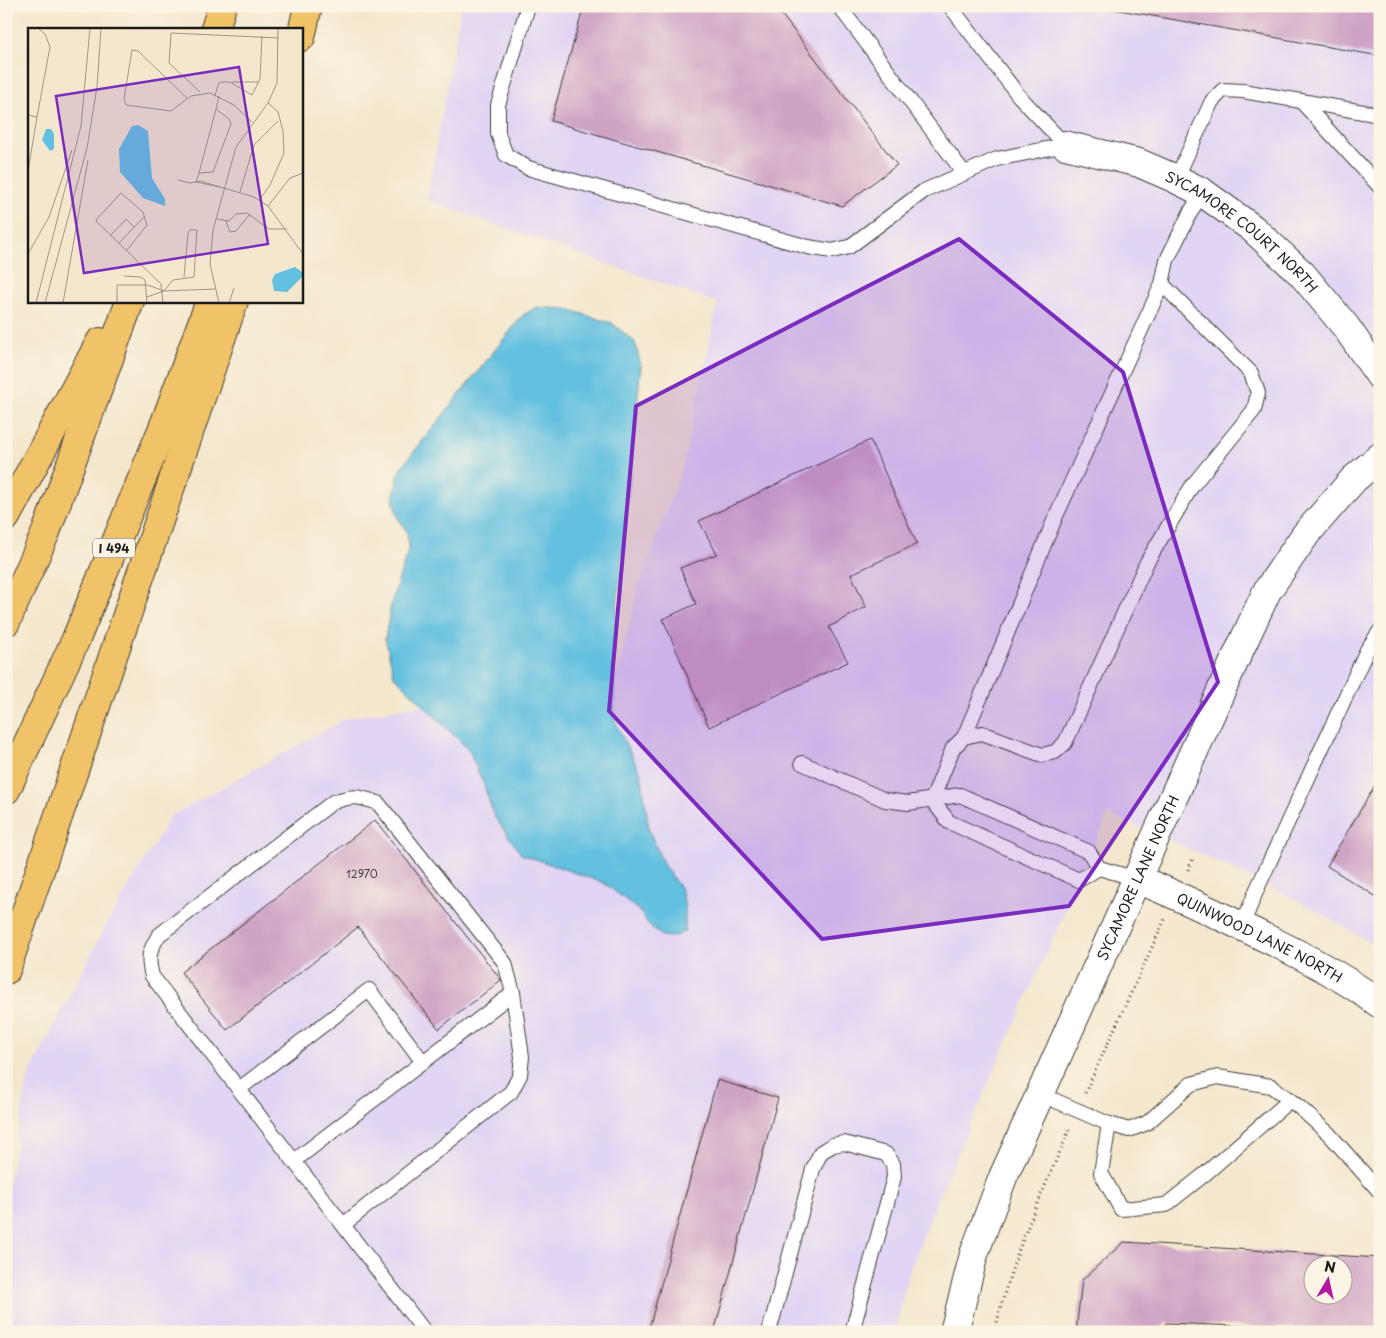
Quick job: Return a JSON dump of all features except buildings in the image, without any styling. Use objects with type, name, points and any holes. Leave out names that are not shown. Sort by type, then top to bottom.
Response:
[{"type":"highway","points":[[215,28],[222,6]]},
{"type":"highway","points":[[299,28],[307,6]]},
{"type":"highway","points":[[302,32],[307,6]]},
{"type":"highway","points":[[6,517],[121,302]]},
{"type":"highway","points":[[6,622],[46,532],[130,302]]},
{"type":"highway","name":"I 494","points":[[6,790],[80,630],[164,425],[210,302]]},
{"type":"highway","points":[[6,970],[234,302]]},
{"type":"street","name":"SYCAMORE COURT NORTH","points":[[1065,145],[1139,162],[1202,192],[1252,228],[1302,274],[1346,327],[1380,376]]},
{"type":"street","name":"SYCAMORE LANE NORTH","points":[[954,1332],[974,1254],[1003,1177],[1267,591],[1306,534],[1354,479],[1380,457]]},
{"type":"street","name":"QUINWOOD LANE NORTH","points":[[1137,879],[1176,895],[1286,947],[1339,976],[1379,1003]]},
{"type":"lane","points":[[528,6],[498,105],[498,134],[506,155],[528,168],[808,247],[832,251],[849,247],[924,191],[997,159],[1065,145]]},
{"type":"lane","points":[[839,6],[964,173]]},
{"type":"lane","points":[[950,6],[1019,96],[1065,145]]},
{"type":"lane","points":[[1176,179],[1212,101],[1223,90],[1243,91],[1380,115]]},
{"type":"lane","points":[[1301,101],[1380,187]]},
{"type":"lane","points":[[932,800],[954,748],[964,737],[1056,516],[1162,284],[1167,260],[1188,215],[1202,192]]},
{"type":"lane","points":[[964,737],[982,733],[1042,755],[1055,752],[1065,742],[1147,562],[1192,486],[1254,410],[1258,394],[1251,373],[1162,284]]},
{"type":"lane","points":[[1242,926],[1257,889],[1367,650],[1380,631]]},
{"type":"lane","points":[[802,763],[886,800],[908,803],[960,795],[1089,852],[1099,868],[1137,879]]},
{"type":"lane","points":[[343,1225],[512,1092],[520,1075],[522,1057],[513,993],[505,963],[378,803],[361,797],[349,797],[333,802],[159,935],[151,948],[148,962],[152,976],[425,1332]]},
{"type":"lane","points":[[932,800],[949,822],[1079,880],[1099,868]]},
{"type":"lane","points":[[239,1089],[369,990],[423,1062]]},
{"type":"lane","points":[[294,1161],[513,993]]},
{"type":"lane","points":[[1040,1094],[1109,1124],[1129,1130],[1147,1123],[1191,1084],[1218,1077],[1271,1086],[1329,1134],[1380,1192]]},
{"type":"lane","points":[[1109,1124],[1101,1173],[1121,1209],[1166,1205],[1205,1174],[1290,1100]]},
{"type":"lane","points":[[769,1332],[813,1169],[821,1152],[833,1145],[844,1143],[886,1154],[893,1164],[894,1177],[852,1332]]},
{"type":"highlighted area","points":[[959,239],[1123,372],[1218,682],[1069,906],[822,939],[609,711],[636,406]]},
{"type":"shaded area","points":[[461,6],[1380,6],[1380,948],[1295,899],[1192,850],[1108,814],[939,1195],[908,1275],[895,1332],[6,1332],[6,1198],[29,1075],[105,927],[171,816],[347,718],[618,672],[638,589],[683,465],[718,303],[427,200]]},
{"type":"water","points":[[537,307],[567,309],[612,323],[635,342],[641,366],[614,637],[614,718],[641,773],[649,830],[664,866],[681,889],[685,907],[685,931],[673,937],[662,936],[649,925],[639,910],[604,883],[521,854],[494,816],[484,785],[469,750],[394,676],[385,638],[392,600],[409,547],[407,532],[398,518],[393,499],[400,469],[523,315]]}]
